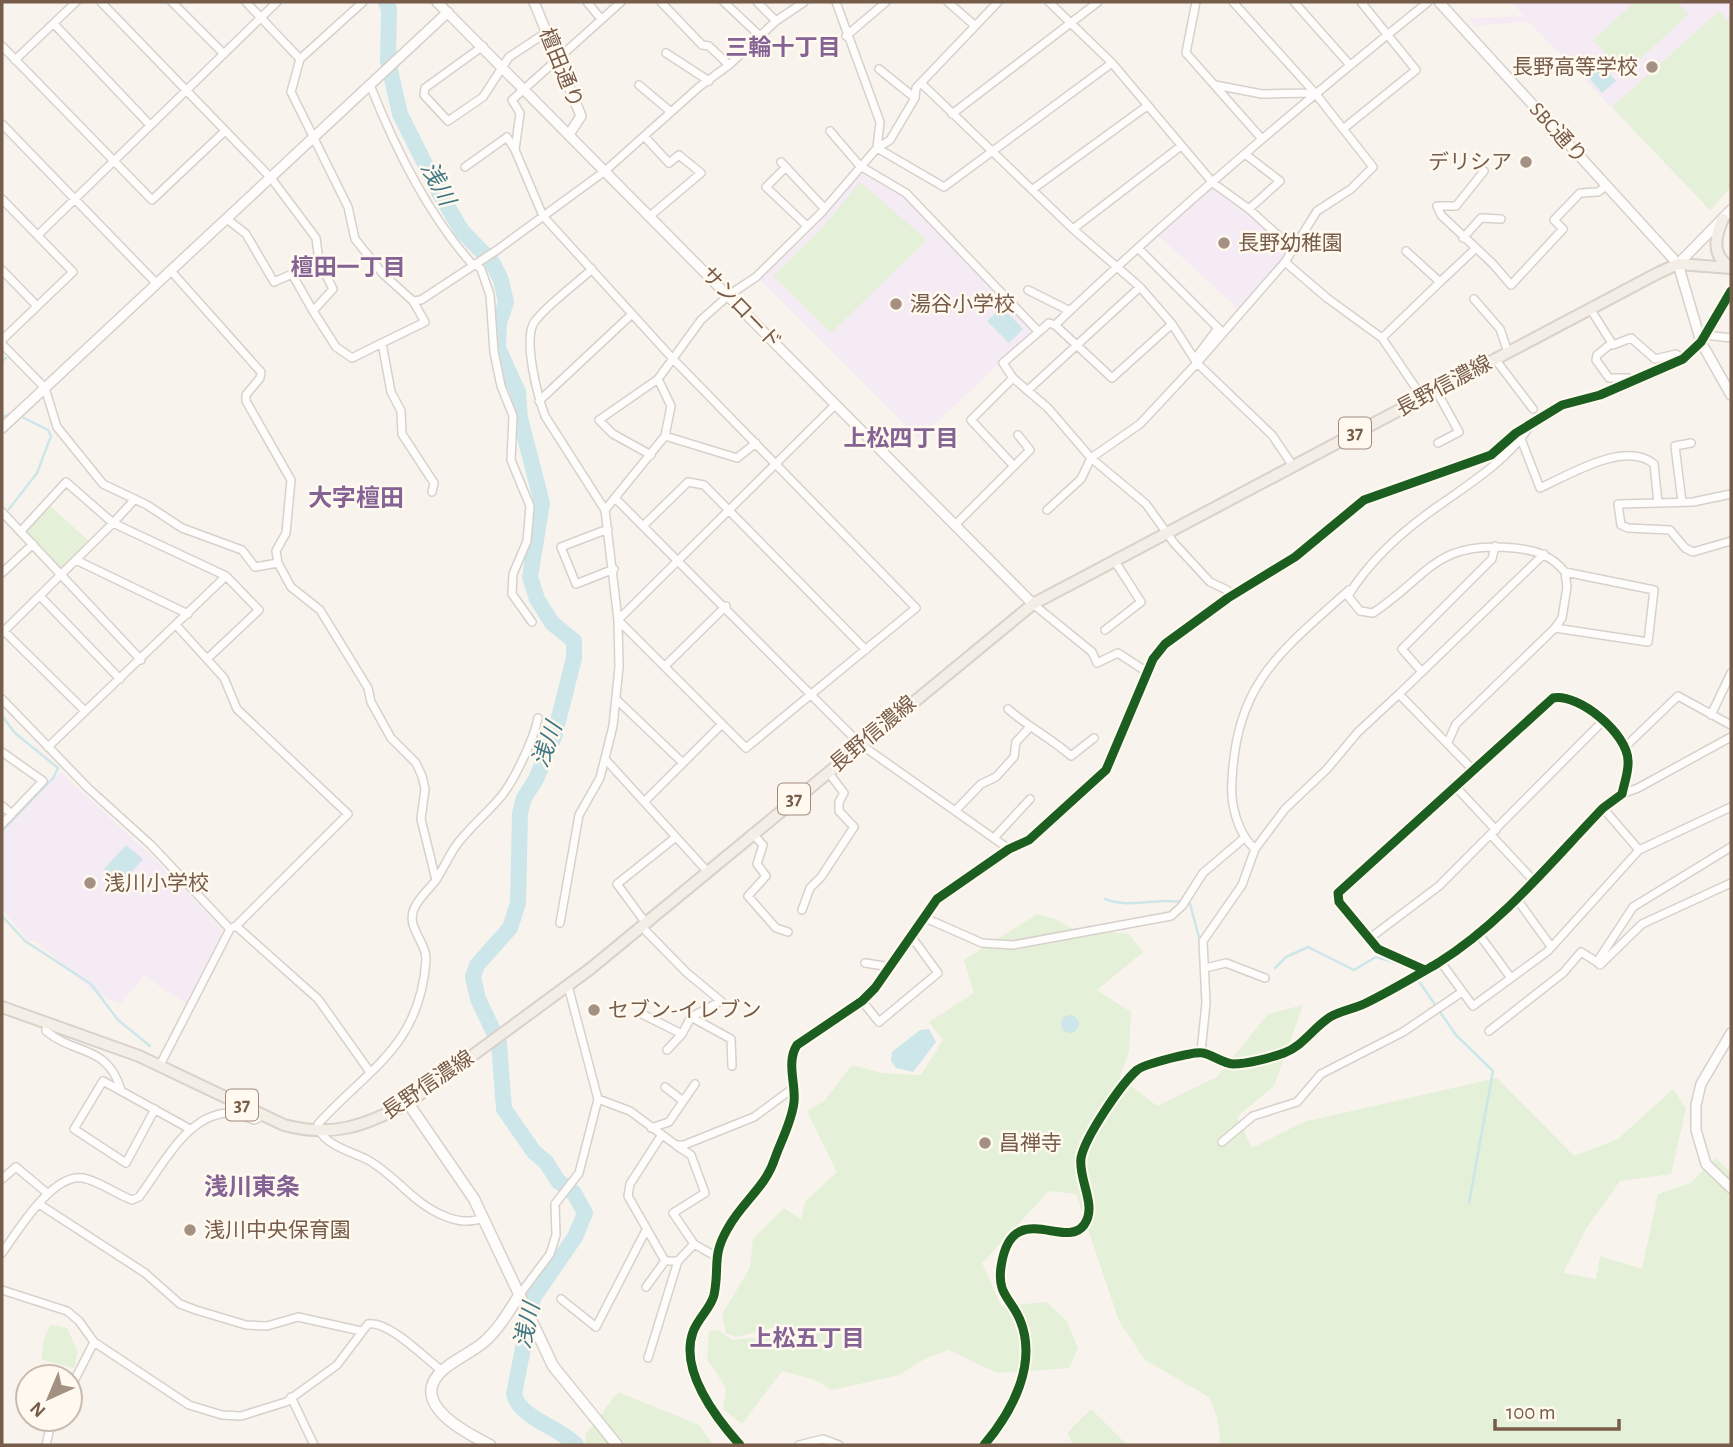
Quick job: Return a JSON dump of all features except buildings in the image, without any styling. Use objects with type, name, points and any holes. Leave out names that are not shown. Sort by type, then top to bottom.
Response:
[{"type":"main road","points":[[1723,219],[1717,236],[1717,249],[1720,259],[1731,268]]},
{"type":"main road","points":[[1678,264],[1731,268]]},
{"type":"main road","name":"長野信濃線","points":[[2,1007],[160,1065],[284,1125],[318,1131],[361,1126],[408,1102],[568,986],[1033,604],[1678,264]]},
{"type":"main road","points":[[408,1102],[484,1218],[553,1366],[617,1445]]},
{"type":"main road","points":[[490,1445],[463,1432],[443,1417],[435,1404],[433,1388],[442,1371],[487,1340],[522,1298]]},
{"type":"street","points":[[15,60],[76,2]]},
{"type":"street","points":[[101,2],[271,178],[316,238],[319,261],[332,289],[313,311]]},
{"type":"street","points":[[172,2],[224,54]]},
{"type":"street","points":[[246,2],[300,58]]},
{"type":"street","points":[[38,234],[277,2]]},
{"type":"street","points":[[227,219],[246,234],[274,282],[292,274],[336,348],[352,358],[425,322],[413,301],[383,274],[355,239],[348,207],[290,92],[300,58],[363,2]]},
{"type":"street","name":"サンロード","points":[[439,2],[1033,604]]},
{"type":"street","name":"檀田通り","points":[[534,2],[581,116],[570,134]]},
{"type":"street","points":[[587,2],[601,19]]},
{"type":"street","points":[[515,150],[520,113],[512,100],[621,2]]},
{"type":"street","points":[[661,2],[702,45],[709,46],[729,65]]},
{"type":"street","points":[[724,2],[761,37]]},
{"type":"street","points":[[757,2],[776,21]]},
{"type":"street","points":[[413,301],[421,300],[497,250],[605,171],[761,37],[776,21],[804,2]]},
{"type":"street","points":[[836,2],[846,36],[880,122],[877,148]]},
{"type":"street","points":[[846,36],[886,2]]},
{"type":"street","points":[[948,2],[973,24]]},
{"type":"street","points":[[651,455],[614,434],[599,420],[658,379],[701,320],[729,295],[756,278],[877,148],[890,140],[915,98],[916,88],[973,24],[998,2]]},
{"type":"street","points":[[1049,2],[1112,63],[1213,183],[1249,209],[1293,249]]},
{"type":"street","points":[[952,114],[1098,2]]},
{"type":"street","points":[[1196,2],[1186,53],[1262,139]]},
{"type":"street","points":[[1047,510],[1065,491],[1081,480],[1091,458],[1140,424],[1220,330],[1285,262],[1317,211],[1351,189],[1373,167],[1315,93],[1233,2]]},
{"type":"street","points":[[1294,2],[1350,65]]},
{"type":"street","points":[[1343,129],[1416,70],[1361,2]]},
{"type":"street","points":[[1055,325],[1116,266],[1315,93],[1428,2]]},
{"type":"street","name":"SBC通り","points":[[1442,3],[1678,264]]},
{"type":"street","points":[[2,428],[448,12]]},
{"type":"street","points":[[54,24],[150,125]]},
{"type":"street","points":[[483,46],[425,88],[424,96],[448,121],[482,97],[502,65],[547,32]]},
{"type":"street","points":[[2,46],[152,200],[225,131]]},
{"type":"street","points":[[666,53],[709,81]]},
{"type":"street","points":[[877,148],[944,187],[1112,63]]},
{"type":"street","points":[[879,69],[915,98]]},
{"type":"street","points":[[372,83],[423,195],[452,242],[481,269],[490,295],[494,352],[501,386],[513,416],[511,460],[530,506],[527,541],[513,574],[512,594],[532,622]]},
{"type":"street","points":[[921,83],[990,152],[1140,287],[1172,324],[1196,361],[1272,435],[1293,466]]},
{"type":"street","points":[[639,85],[671,112]]},
{"type":"street","points":[[1215,85],[1262,94],[1315,93]]},
{"type":"street","points":[[1033,189],[1147,106]]},
{"type":"street","points":[[2,124],[157,284]]},
{"type":"street","points":[[830,131],[860,166],[906,193],[1037,331]]},
{"type":"street","points":[[644,136],[669,163],[679,155],[701,173],[650,216]]},
{"type":"street","points":[[465,167],[507,137],[543,216],[673,359],[916,608],[746,748],[618,620]]},
{"type":"street","points":[[1073,229],[1181,145]]},
{"type":"street","points":[[1245,154],[1280,181],[1249,209]]},
{"type":"street","points":[[807,226],[766,187],[783,165],[824,208]]},
{"type":"street","points":[[1483,171],[1456,206],[1437,206],[1441,215],[1493,264],[1511,285],[1563,229],[1554,220],[1580,193],[1598,192],[1606,186]]},
{"type":"street","points":[[2,198],[73,272],[2,342],[45,388],[57,427],[103,484],[135,499],[182,528],[242,550],[256,567],[278,563]]},
{"type":"street","points":[[1731,210],[1678,264],[1703,338],[1731,395]]},
{"type":"street","points":[[1463,238],[1481,218],[1501,219]]},
{"type":"street","points":[[1138,248],[1220,330]]},
{"type":"street","points":[[1382,338],[1475,249]]},
{"type":"street","points":[[1406,251],[1440,282]]},
{"type":"street","points":[[1285,262],[1327,298],[1382,338],[1422,397]]},
{"type":"street","points":[[560,923],[579,815],[600,778],[606,760],[617,700],[618,620],[605,510],[555,435],[539,401],[529,342],[534,323],[592,269]]},
{"type":"street","points":[[2,270],[36,306]]},
{"type":"street","points":[[171,271],[261,372],[260,378],[246,395],[246,401],[291,480],[286,533],[276,551],[278,563],[291,587],[320,610],[368,688],[372,702],[391,738],[416,763],[425,789],[421,820],[436,880]]},
{"type":"street","points":[[1028,390],[1140,287]]},
{"type":"street","points":[[1028,290],[1070,311]]},
{"type":"street","points":[[740,1445],[703,1395],[694,1370],[690,1346],[695,1328],[714,1295],[715,1256],[729,1226],[766,1180],[791,1114],[794,1101],[793,1051],[797,1045],[862,1001],[891,967],[937,900],[1009,849],[1029,840],[1106,770],[1147,672],[1166,644],[1228,598],[1295,557],[1364,500],[1491,455],[1516,433],[1562,405],[1630,382],[1684,359],[1703,338],[1731,290]]},
{"type":"street","points":[[1474,299],[1500,329],[1508,352]]},
{"type":"street","points":[[1591,310],[1612,343]]},
{"type":"street","points":[[539,401],[632,314]]},
{"type":"street","points":[[1172,324],[1112,378],[1055,325],[1049,323],[1003,363],[1013,378],[1028,390],[1091,458],[1116,482],[1146,504],[1166,533],[1210,582],[1227,590],[1228,598]]},
{"type":"street","points":[[1630,382],[1628,377],[1609,378],[1596,360],[1597,355],[1612,343],[1632,338],[1656,359],[1676,354],[1684,359]]},
{"type":"street","points":[[1703,338],[1731,338]]},
{"type":"street","points":[[383,344],[391,392],[401,411],[402,434],[434,483],[432,492]]},
{"type":"street","points":[[1495,359],[1533,409]]},
{"type":"street","points":[[1013,378],[971,420],[1014,466]]},
{"type":"street","points":[[605,510],[617,499],[665,436],[671,406],[658,379]]},
{"type":"street","points":[[1436,390],[1459,432],[1438,443]]},
{"type":"street","points":[[618,620],[836,404]]},
{"type":"street","points":[[1255,849],[1243,839],[1231,792],[1233,758],[1244,708],[1279,656],[1354,585],[1378,556],[1413,525],[1471,484],[1521,439],[1530,426]]},
{"type":"street","points":[[955,525],[1030,450],[1018,435]]},
{"type":"street","points":[[665,436],[737,458],[756,443]]},
{"type":"street","points":[[1521,439],[1540,488],[1608,457],[1647,458],[1654,464],[1658,503]]},
{"type":"street","points":[[1682,502],[1675,446],[1691,443]]},
{"type":"street","points":[[21,531],[66,482],[114,523],[226,576],[259,610],[207,659]]},
{"type":"street","points":[[645,524],[688,482],[704,485],[866,650]]},
{"type":"street","points":[[1731,494],[1682,502],[1618,504],[1621,525],[1628,528],[1670,530],[1685,548],[1693,552],[1731,541]]},
{"type":"street","points":[[85,711],[3,632],[135,499]]},
{"type":"street","points":[[617,499],[645,524],[860,744],[1009,849]]},
{"type":"street","points":[[2,512],[63,573],[141,660]]},
{"type":"street","points":[[608,529],[561,547],[576,584],[614,569]]},
{"type":"street","points":[[2,573],[33,544]]},
{"type":"street","points":[[1354,585],[1348,596],[1352,604],[1360,611],[1373,613],[1430,565],[1452,553],[1476,546],[1495,546],[1544,554],[1565,572],[1654,590],[1648,642],[1555,628]]},
{"type":"street","points":[[1422,672],[1402,649],[1492,559],[1495,546]]},
{"type":"street","points":[[1201,1052],[1206,1003],[1203,941],[1242,885],[1255,849],[1285,809],[1327,769],[1357,732],[1544,554]]},
{"type":"street","points":[[76,560],[188,614]]},
{"type":"street","points":[[1105,630],[1141,602],[1114,560]]},
{"type":"street","points":[[1447,742],[1456,724],[1563,618],[1567,587],[1565,572]]},
{"type":"street","points":[[48,747],[226,576]]},
{"type":"street","points":[[40,596],[120,679]]},
{"type":"street","points":[[1033,604],[1092,652],[1097,663],[1118,653],[1147,672]]},
{"type":"street","points":[[665,666],[726,606]]},
{"type":"street","points":[[160,1065],[233,928],[348,814],[237,709],[224,678],[176,625]]},
{"type":"street","points":[[1712,715],[1731,673]]},
{"type":"street","points":[[1399,694],[1472,769]]},
{"type":"street","points":[[1425,970],[1378,949],[1339,902],[1338,893],[1454,785],[1553,698],[1562,696],[1585,705],[1625,747],[1629,762],[1622,794]]},
{"type":"street","points":[[1625,747],[1678,696],[1731,725]]},
{"type":"street","points":[[2,699],[233,928],[318,999],[370,1072]]},
{"type":"street","points":[[617,700],[683,764]]},
{"type":"street","points":[[1008,709],[1029,728],[1051,738],[1071,757],[1094,738]]},
{"type":"street","points":[[484,1218],[467,1223],[441,1215],[421,1203],[372,1163],[324,1138],[318,1131],[318,1124],[395,1049],[414,1009],[426,955],[416,937],[412,920],[414,907],[436,880],[455,847],[500,799],[535,734],[538,719]]},
{"type":"street","points":[[1370,938],[1439,886],[1603,721]]},
{"type":"street","points":[[645,801],[721,725]]},
{"type":"street","points":[[956,810],[981,784],[996,777],[1014,757],[1016,742],[1029,728]]},
{"type":"street","points":[[985,1445],[1011,1407],[1020,1388],[1025,1355],[1019,1318],[1002,1293],[1000,1282],[1001,1265],[1008,1245],[1021,1231],[1036,1227],[1067,1234],[1078,1232],[1086,1223],[1090,1210],[1081,1158],[1092,1133],[1138,1068],[1201,1052],[1232,1064],[1294,1049],[1330,1017],[1364,1004],[1425,970],[1478,933],[1516,898],[1603,808],[1622,794],[1731,737]]},
{"type":"street","points":[[2,752],[43,781],[2,824]]},
{"type":"street","points":[[606,760],[706,870]]},
{"type":"street","points":[[802,910],[810,888],[821,877],[854,827],[839,811],[839,802],[844,793],[828,772]]},
{"type":"street","points":[[1454,785],[1533,880]]},
{"type":"street","points":[[995,838],[1030,799]]},
{"type":"street","points":[[2,806],[12,814]]},
{"type":"street","points":[[1440,961],[1473,1006],[1548,951],[1550,945],[1639,850],[1731,807]]},
{"type":"street","points":[[1603,808],[1639,850]]},
{"type":"street","points":[[752,833],[764,845],[757,864],[766,876],[748,896],[776,928],[788,932]]},
{"type":"street","points":[[667,1050],[682,1034],[691,1017],[721,1001],[687,973],[643,924],[617,884],[676,837]]},
{"type":"street","points":[[923,917],[982,943],[1013,945],[1171,916],[1182,906],[1203,873],[1243,839]]},
{"type":"street","points":[[1597,962],[1633,908],[1731,847]]},
{"type":"street","points":[[1489,1031],[1563,973],[1581,952],[1600,965],[1642,924],[1731,883]]},
{"type":"street","points":[[1516,898],[1550,945]]},
{"type":"street","points":[[1478,933],[1511,978]]},
{"type":"street","points":[[862,1001],[879,1022],[938,973],[911,936]]},
{"type":"street","points":[[1205,968],[1226,963],[1265,978]]},
{"type":"street","points":[[865,964],[891,967]]},
{"type":"street","points":[[522,1298],[550,1254],[556,1235],[555,1204],[560,1194],[576,1177],[598,1099],[568,986]]},
{"type":"street","points":[[1223,1142],[1253,1116],[1297,1102],[1321,1074],[1403,1032],[1462,992]]},
{"type":"street","points":[[642,1014],[682,1034]]},
{"type":"street","points":[[691,1017],[731,1039],[732,1066]]},
{"type":"street","points":[[47,1022],[46,1031],[54,1037],[81,1047],[107,1062],[121,1091]]},
{"type":"street","points":[[1731,1033],[1701,1084],[1696,1105],[1696,1130],[1706,1164],[1731,1188]]},
{"type":"street","points":[[155,1110],[126,1163],[74,1129],[103,1081],[190,1129]]},
{"type":"street","points":[[651,1128],[669,1122],[695,1084]]},
{"type":"street","points":[[665,1087],[683,1101]]},
{"type":"street","points":[[676,1145],[754,1117],[792,1089]]},
{"type":"street","points":[[598,1099],[629,1111],[691,1155],[705,1193],[673,1213],[694,1244],[715,1256]]},
{"type":"street","points":[[2,1253],[47,1193],[64,1182],[86,1178],[132,1200],[139,1197],[190,1129],[212,1115],[231,1112],[254,1120],[262,1116]]},
{"type":"street","points":[[661,1136],[635,1176],[628,1196],[643,1218],[645,1232],[665,1262]]},
{"type":"street","points":[[2,1180],[16,1167],[47,1193]]},
{"type":"street","points":[[39,1204],[145,1273],[180,1304],[246,1325],[267,1326],[298,1317],[361,1331]]},
{"type":"street","points":[[561,1299],[596,1326],[645,1232]]},
{"type":"street","points":[[648,1358],[678,1261],[694,1244]]},
{"type":"street","points":[[646,1287],[665,1262],[678,1261]]},
{"type":"street","points":[[2,1290],[67,1311],[79,1321],[94,1342],[189,1405],[206,1411],[242,1416],[291,1397],[337,1366],[350,1351],[361,1331],[368,1324],[377,1322],[442,1371]]},
{"type":"street","points":[[84,1363],[94,1342]]},
{"type":"street","points":[[291,1397],[314,1445]]},
{"type":"street","points":[[799,1445],[823,1439],[839,1445]]},
{"type":"shaded area","name":"長野高等学校","points":[[1512,2],[1731,2],[1731,187],[1710,210],[1529,22],[1480,25],[1478,28],[1469,18],[1524,16]]},
{"type":"shaded area","name":"湯谷小学校","points":[[860,173],[906,198],[1031,327],[1028,337],[919,439],[760,280],[815,227]]},
{"type":"shaded area","name":"長野幼稚園","points":[[1213,188],[1248,211],[1290,250],[1239,310],[1158,235]]},
{"type":"shaded area","name":"浅川小学校","points":[[60,772],[153,857],[223,930],[186,1004],[144,976],[120,1004],[95,993],[36,941],[28,941],[2,909],[2,830]]},
{"type":"green space","points":[[1635,2],[1677,2],[1689,14],[1625,73],[1593,40]]},
{"type":"green space","points":[[1719,11],[1731,24],[1731,187],[1710,210],[1612,107]]},
{"type":"green space","points":[[860,182],[927,240],[831,333],[773,276],[823,227]]},
{"type":"green space","points":[[49,505],[90,542],[63,571],[23,532]]},
{"type":"green space","points":[[1037,914],[1055,919],[1073,929],[1129,934],[1143,952],[1097,990],[1131,1012],[1129,1052],[1120,1077],[1157,1106],[1217,1077],[1268,1014],[1303,1005],[1274,1086],[1237,1117],[1252,1148],[1303,1122],[1497,1078],[1574,1156],[1618,1139],[1673,1089],[1686,1108],[1671,1174],[1620,1181],[1586,1229],[1563,1273],[1596,1279],[1600,1256],[1642,1269],[1658,1194],[1691,1183],[1715,1158],[1731,1172],[1731,1445],[1221,1445],[1217,1417],[1209,1397],[1145,1360],[1119,1321],[1076,1194],[1049,1191],[982,1263],[1001,1306],[1046,1302],[1066,1320],[1078,1348],[1069,1368],[997,1373],[949,1350],[926,1358],[899,1375],[832,1390],[815,1380],[782,1371],[742,1424],[723,1409],[726,1388],[707,1359],[709,1331],[718,1330],[732,1340],[772,1336],[780,1326],[736,1337],[726,1333],[722,1314],[750,1268],[753,1239],[784,1208],[801,1220],[805,1202],[837,1172],[807,1111],[824,1101],[852,1065],[882,1073],[921,1075],[943,1040],[929,1022],[974,993],[964,960]]},
{"type":"green space","points":[[50,1325],[67,1328],[78,1352],[75,1363],[42,1360],[43,1342]]},
{"type":"green space","points":[[618,1392],[699,1425],[713,1445],[585,1445],[586,1434]]},
{"type":"green space","points":[[1091,1409],[1127,1445],[1074,1445],[1067,1433]]},
{"type":"water","points":[[1596,58],[1616,81],[1602,93],[1582,70]]},
{"type":"water","points":[[1002,307],[1023,329],[1009,343],[987,321]]},
{"type":"water","points":[[126,845],[143,859],[121,884],[104,869]]},
{"type":"water","points":[[1066,1015],[1074,1015],[1079,1024],[1077,1031],[1066,1033],[1061,1028],[1061,1020]]},
{"type":"water","points":[[929,1029],[936,1042],[913,1072],[896,1068],[891,1061],[892,1052],[920,1030]]},
{"type":"waterway","name":"浅川","points":[[386,2],[389,9],[388,61],[400,114],[440,194],[462,231],[492,262],[501,280],[506,302],[499,323],[498,348],[518,392],[520,418],[542,503],[530,577],[537,599],[552,623],[574,641],[574,658],[554,737],[536,779],[524,798],[520,813],[518,903],[510,928],[477,965],[473,977],[478,999],[499,1043],[504,1109],[558,1181],[574,1193],[585,1213],[575,1237],[533,1298],[514,1394],[524,1410],[576,1445]]},
{"type":"waterway","points":[[2,361],[6,358]]},
{"type":"waterway","points":[[2,417],[12,414]]},
{"type":"waterway","points":[[9,509],[37,473],[51,436],[48,430],[22,417]]},
{"type":"waterway","points":[[2,716],[15,733],[58,768],[53,778],[2,831]]},
{"type":"waterway","points":[[1105,899],[1126,903],[1168,901],[1190,904],[1200,941]]},
{"type":"waterway","points":[[2,916],[25,941],[91,984],[118,1020],[150,1046]]},
{"type":"waterway","points":[[1275,968],[1286,957],[1308,947],[1354,970],[1376,957],[1409,967],[1456,1035],[1493,1071],[1469,1203]]},
{"type":"waterway","points":[[1235,970],[1248,976]]},
{"type":"cycle path","points":[[740,1445],[702,1393],[695,1378],[690,1347],[695,1327],[714,1295],[719,1247],[734,1219],[766,1178],[789,1124],[794,1102],[792,1059],[797,1045],[862,1001],[875,988],[937,899],[1009,849],[1029,840],[1106,770],[1153,659],[1165,644],[1228,598],[1295,557],[1364,500],[1491,455],[1516,433],[1562,405],[1600,395],[1683,359],[1701,342],[1731,291]]},
{"type":"cycle path","points":[[984,1445],[1012,1403],[1024,1370],[1026,1353],[1020,1320],[1001,1284],[1001,1267],[1007,1246],[1016,1234],[1027,1229],[1064,1233],[1075,1231],[1084,1225],[1089,1210],[1081,1158],[1104,1111],[1122,1087],[1142,1067],[1180,1056],[1203,1053],[1233,1064],[1284,1053],[1297,1046],[1330,1017],[1364,1004],[1438,963],[1483,930],[1525,891],[1603,808],[1622,794],[1628,769],[1626,750],[1611,728],[1588,709],[1564,698],[1553,698],[1338,893],[1339,902],[1378,949],[1425,970]]},
{"type":"place","name":"長野高等学校","points":[[1652,67]]},
{"type":"place","name":"デリシア","points":[[1526,162]]},
{"type":"place","name":"長野幼稚園","points":[[1224,243]]},
{"type":"place","name":"湯谷小学校","points":[[896,304]]},
{"type":"place","name":"浅川小学校","points":[[90,883]]},
{"type":"place","name":"セブン-イレブン","points":[[594,1010]]},
{"type":"place","name":"昌禅寺","points":[[985,1143]]},
{"type":"place","name":"浅川中央保育園","points":[[190,1230]]},
{"type":"district","name":"三輪十丁目","points":[[783,48]]},
{"type":"district","name":"檀田一丁目","points":[[348,268]]},
{"type":"district","name":"上松四丁目","points":[[901,439]]},
{"type":"district","name":"大字檀田","points":[[356,499]]},
{"type":"district","name":"浅川東条","points":[[252,1188]]},
{"type":"district","name":"上松五丁目","points":[[807,1339]]}]
